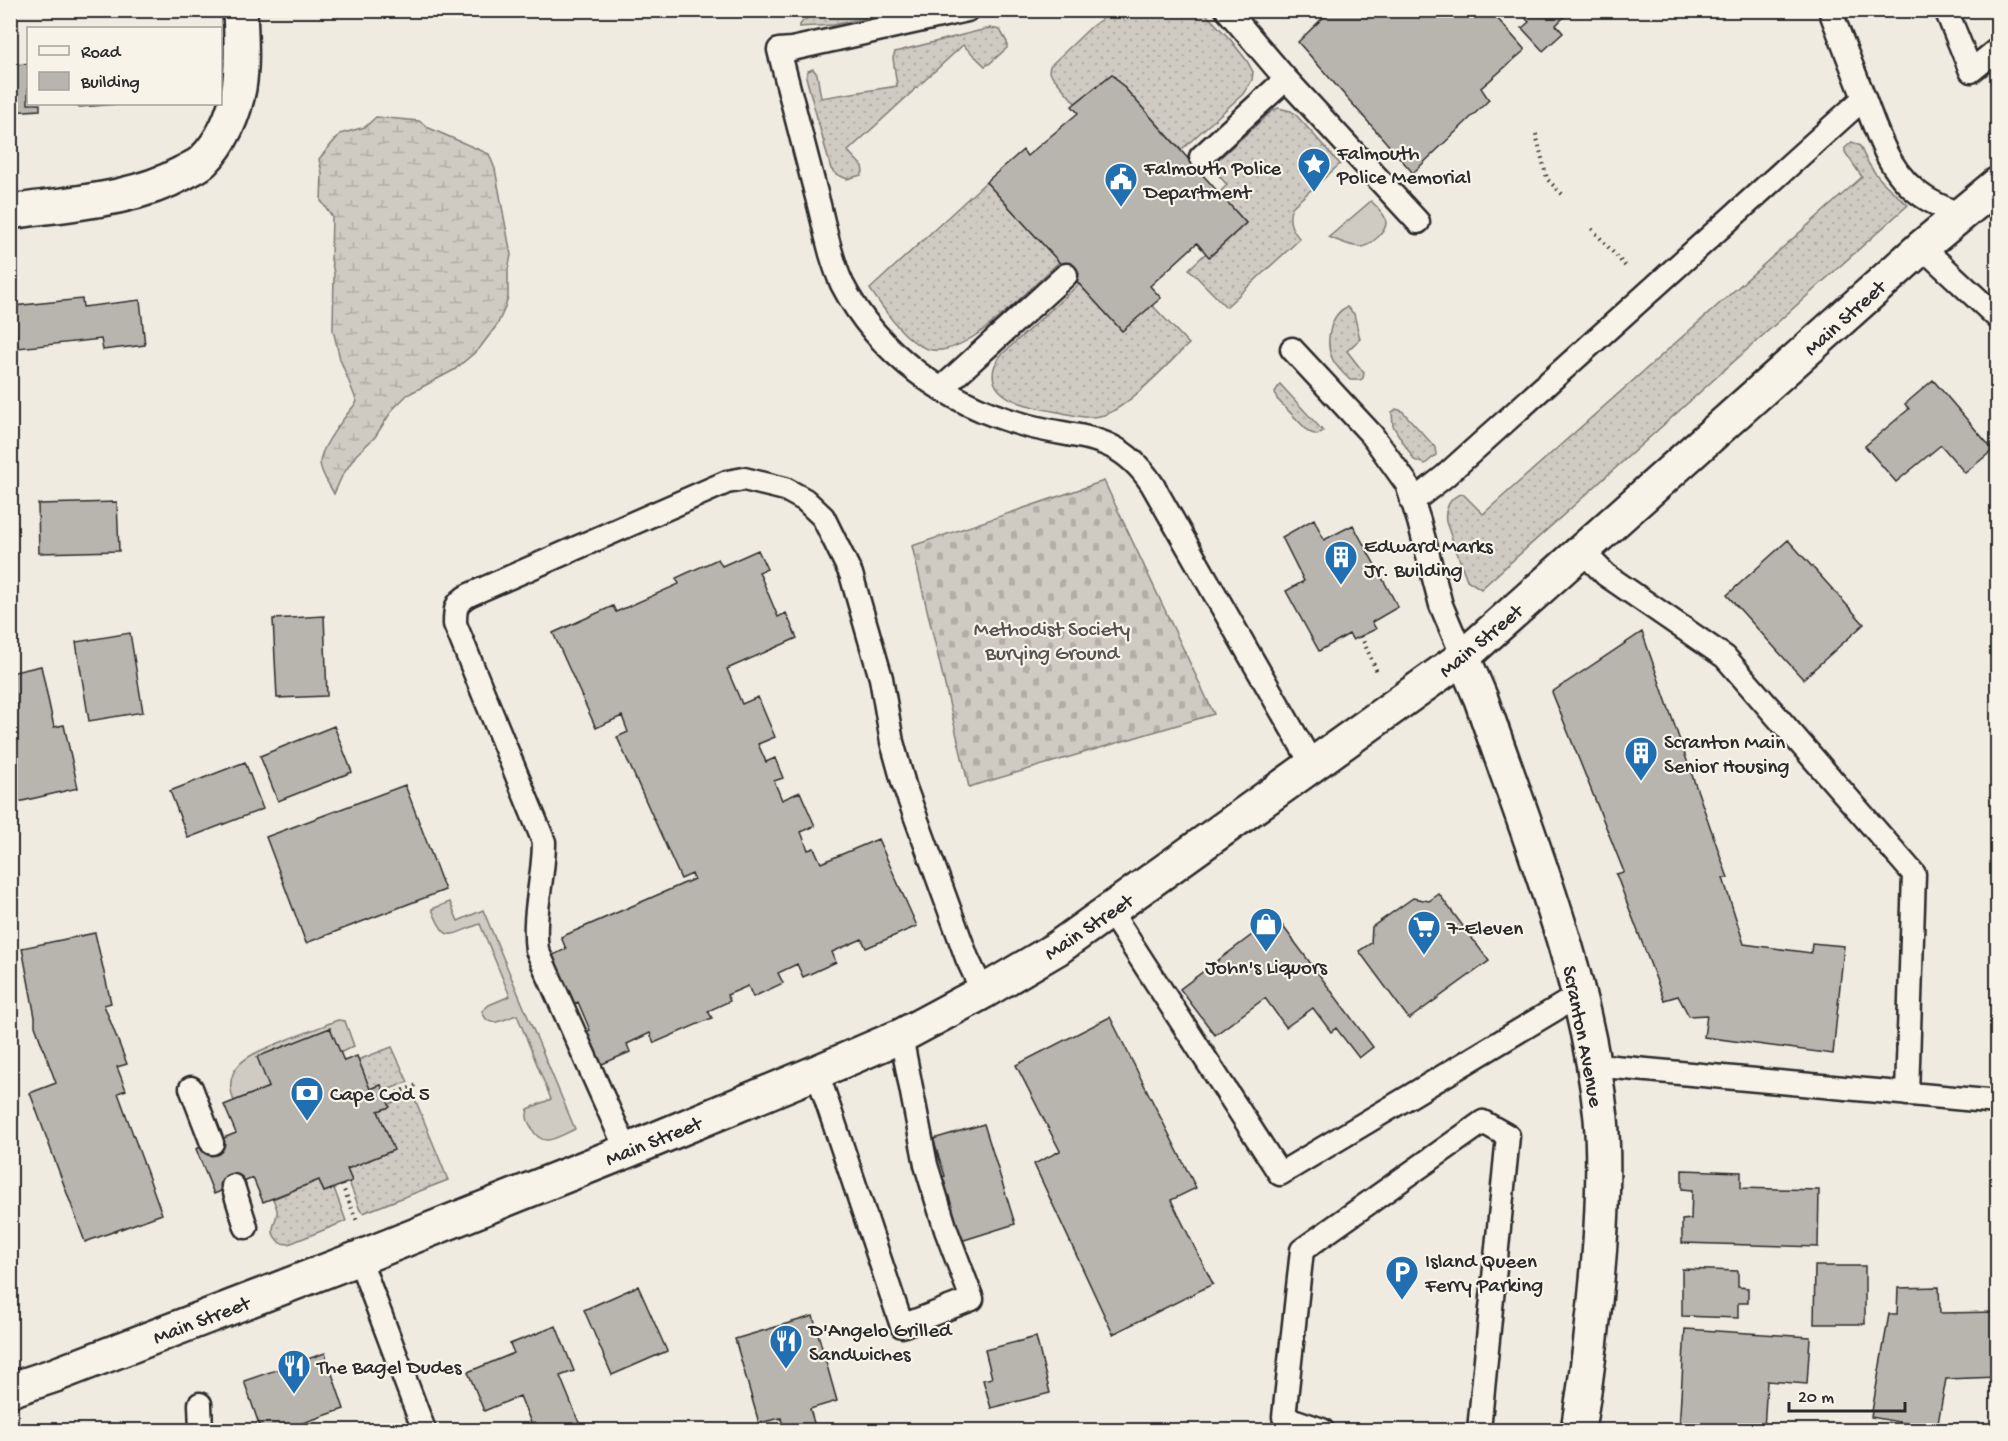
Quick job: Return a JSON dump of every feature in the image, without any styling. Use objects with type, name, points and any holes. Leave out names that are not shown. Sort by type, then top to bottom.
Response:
[{"type":"main road","points":[[10,212],[134,193],[170,180],[202,163],[219,142],[231,115],[239,87],[240,10]]},
{"type":"main road","name":"Main Street","points":[[10,1390],[55,1375],[359,1258],[817,1072],[901,1036],[1056,949],[1463,657],[1922,247],[1998,183]]},
{"type":"main road","name":"Scranton Avenue","points":[[1463,657],[1481,699],[1526,827],[1579,995],[1601,1119],[1603,1191],[1595,1311],[1578,1431]]},
{"type":"lane","points":[[967,10],[792,49],[778,50],[841,282],[862,315],[894,353],[942,388],[964,401],[1008,420],[1101,442],[1117,449],[1136,462],[1158,494],[1313,766]]},
{"type":"lane","points":[[1227,10],[1286,79],[1418,222]]},
{"type":"lane","points":[[1830,10],[1885,151],[1896,171],[1909,186],[1926,199],[1960,215]]},
{"type":"lane","points":[[1946,10],[1971,71],[1998,49]]},
{"type":"lane","points":[[1201,157],[1286,79]]},
{"type":"lane","points":[[1412,502],[1445,476],[1864,98]]},
{"type":"lane","points":[[1922,247],[1998,318]]},
{"type":"lane","points":[[942,388],[1066,275]]},
{"type":"lane","points":[[1292,348],[1372,435],[1407,484],[1441,605],[1463,657]]},
{"type":"lane","points":[[627,1151],[537,950],[535,933],[544,842],[455,624],[455,611],[460,600],[469,595],[727,482],[744,479],[760,482],[785,489],[806,500],[824,517],[851,573],[881,678],[895,753],[904,785],[967,958],[983,992]]},
{"type":"lane","points":[[1583,552],[1606,575],[1725,657],[1914,874],[1907,1094]]},
{"type":"lane","points":[[1110,911],[1280,1174],[1579,995]]},
{"type":"lane","points":[[817,1072],[902,1326],[972,1299],[946,1230],[926,1166],[901,1036]]},
{"type":"lane","points":[[1592,1065],[1998,1102]]},
{"type":"lane","points":[[191,1088],[212,1143]]},
{"type":"lane","points":[[1322,1431],[1284,1417],[1302,1250],[1483,1122],[1508,1136],[1479,1431]]},
{"type":"lane","points":[[233,1186],[246,1227]]},
{"type":"lane","points":[[359,1258],[424,1431]]},
{"type":"lane","points":[[200,1404],[201,1431]]},
{"type":"path","points":[[1536,134],[1548,179],[1564,196]]},
{"type":"path","points":[[1592,229],[1635,276]]},
{"type":"path","points":[[1361,636],[1379,676]]},
{"type":"path","points":[[386,1097],[417,1084]]},
{"type":"path","points":[[342,1185],[359,1225]]},
{"type":"green space","points":[[836,10],[892,11],[834,25],[799,27],[809,17]]},
{"type":"green space","points":[[1202,10],[1230,39],[1247,61],[1253,72],[1252,80],[1243,94],[1181,150],[1112,74],[1075,103],[1049,72],[1050,66],[1092,26],[1113,11]]},
{"type":"green space","points":[[990,28],[1000,30],[1007,42],[1007,48],[989,64],[985,66],[963,45],[848,151],[862,166],[861,175],[847,179],[831,169],[806,77],[808,71],[813,69],[817,74],[821,98],[897,86],[893,58],[895,52]]},
{"type":"green space","points":[[1278,108],[1291,111],[1297,116],[1340,164],[1292,207],[1291,224],[1300,239],[1226,307],[1189,269],[1206,253],[1210,257],[1246,223],[1219,193],[1227,185],[1211,166]]},
{"type":"green space","points":[[376,117],[419,121],[429,128],[489,154],[495,169],[511,255],[508,270],[508,297],[497,325],[479,349],[454,370],[407,395],[393,409],[375,437],[356,455],[342,476],[334,494],[322,471],[321,456],[335,431],[357,402],[340,359],[333,330],[332,216],[321,201],[322,173],[319,159],[340,134],[365,127]]},
{"type":"green space","points":[[1852,142],[1860,146],[1880,179],[1908,205],[1481,589],[1467,580],[1446,522],[1447,508],[1451,500],[1463,494],[1483,514],[1862,177],[1845,152],[1845,148]]},
{"type":"green space","points":[[986,182],[1059,262],[982,331],[947,349],[932,350],[923,347],[905,334],[870,289]]},
{"type":"green space","points":[[1371,201],[1383,214],[1386,222],[1383,232],[1373,242],[1358,247],[1329,237]]},
{"type":"green space","points":[[1079,284],[1122,331],[1152,305],[1189,344],[1148,384],[1125,403],[1104,415],[1075,416],[1026,405],[1005,395],[998,388],[994,379],[994,368],[1000,356]]},
{"type":"green space","points":[[1347,307],[1354,314],[1360,339],[1347,351],[1364,373],[1360,380],[1350,380],[1335,364],[1330,352],[1330,329],[1336,316]]},
{"type":"green space","points":[[1280,384],[1323,431],[1317,435],[1309,432],[1277,399],[1275,392]]},
{"type":"green space","points":[[1396,409],[1402,411],[1435,447],[1436,455],[1425,464],[1414,460],[1393,426],[1392,412]]},
{"type":"green space","name":"Methodist Society Burying Ground","points":[[1104,481],[1214,714],[969,787],[912,546]]},
{"type":"green space","points":[[450,902],[458,921],[483,910],[575,1129],[556,1138],[545,1140],[535,1134],[530,1125],[527,1116],[528,1109],[551,1099],[517,1015],[497,1022],[488,1021],[485,1017],[482,1011],[489,1005],[510,996],[480,924],[455,934],[445,932],[441,928],[432,909]]},
{"type":"green space","points":[[338,1020],[345,1021],[354,1046],[269,1087],[234,1101],[231,1088],[232,1077],[236,1068],[244,1060],[264,1049]]},
{"type":"green space","points":[[392,1047],[408,1082],[384,1091],[381,1085],[370,1089],[358,1060]]},
{"type":"green space","points":[[413,1094],[448,1180],[363,1213],[349,1182],[352,1181],[347,1169],[393,1150],[378,1111]]},
{"type":"green space","points":[[319,1180],[324,1192],[334,1188],[346,1221],[289,1244],[280,1243],[273,1232],[277,1212],[273,1199]]},
{"type":"building","points":[[1331,10],[1490,10],[1525,50],[1481,88],[1489,100],[1413,173],[1298,42]]},
{"type":"building","points":[[1518,10],[1571,10],[1556,25],[1563,33],[1543,51],[1522,28],[1529,22]]},
{"type":"building","points":[[27,64],[27,105],[40,105],[40,110],[10,112],[10,65]]},
{"type":"building","name":"Falmouth Police Department","points":[[1112,74],[1246,223],[1209,257],[1197,243],[1150,286],[1161,298],[1122,331],[986,182],[1023,150],[1027,156],[1078,113],[1072,106]]},
{"type":"building","points":[[78,105],[105,105],[78,107]]},
{"type":"building","points":[[82,299],[83,307],[140,300],[145,345],[103,350],[101,339],[18,348],[13,306]]},
{"type":"building","points":[[1933,380],[1993,450],[1965,473],[1941,445],[1896,482],[1865,446],[1909,409],[1905,404]]},
{"type":"building","points":[[117,502],[119,551],[39,553],[38,504]]},
{"type":"building","name":"Edward Marks Jr. Building","points":[[1314,519],[1324,540],[1353,525],[1398,607],[1372,622],[1376,629],[1353,640],[1349,634],[1319,651],[1286,591],[1304,581],[1282,537]]},
{"type":"building","points":[[1788,540],[1864,624],[1803,679],[1727,595]]},
{"type":"building","points":[[758,550],[767,569],[759,572],[778,617],[786,613],[797,638],[727,669],[742,704],[758,697],[775,737],[758,744],[766,762],[775,758],[783,778],[774,781],[782,800],[800,792],[815,826],[801,832],[808,850],[814,848],[821,863],[878,839],[917,926],[866,948],[862,939],[832,952],[836,962],[803,977],[797,964],[778,973],[783,983],[753,997],[748,986],[727,995],[730,1001],[708,1011],[712,1018],[654,1043],[650,1033],[627,1044],[630,1052],[595,1067],[580,1034],[590,1030],[578,1002],[570,1006],[549,957],[566,949],[561,937],[694,879],[692,874],[681,879],[617,737],[628,732],[622,716],[596,728],[553,633],[613,606],[616,612],[679,584],[676,578],[718,559],[722,566]]},
{"type":"building","points":[[324,616],[327,696],[277,698],[273,619]]},
{"type":"building","name":"Scranton Main Senior Housing","points":[[1642,632],[1728,878],[1723,878],[1744,944],[1811,953],[1812,943],[1844,946],[1833,1054],[1704,1037],[1707,1015],[1689,1016],[1678,996],[1664,1000],[1616,874],[1624,872],[1552,692]]},
{"type":"building","points":[[130,633],[143,712],[89,721],[76,642]]},
{"type":"building","points":[[41,666],[54,727],[64,725],[78,788],[18,802],[10,770],[10,673]]},
{"type":"building","points":[[334,726],[352,772],[278,801],[260,756]]},
{"type":"building","points":[[245,762],[263,809],[188,838],[170,791]]},
{"type":"building","points":[[405,785],[445,890],[306,943],[266,837]]},
{"type":"building","name":"7-Eleven","points":[[1439,894],[1489,961],[1409,1019],[1359,951],[1371,943],[1372,927],[1413,898],[1429,901]]},
{"type":"building","name":"John's Liquors","points":[[1276,917],[1373,1047],[1359,1058],[1336,1028],[1331,1032],[1313,1008],[1286,1027],[1265,998],[1215,1035],[1180,989]]},
{"type":"building","points":[[95,933],[111,1003],[104,1005],[127,1064],[117,1067],[126,1090],[118,1093],[162,1214],[85,1242],[30,1093],[56,1083],[35,1026],[22,948]]},
{"type":"building","points":[[1110,1017],[1196,1188],[1171,1200],[1213,1284],[1113,1334],[1034,1164],[1060,1151],[1016,1065]]},
{"type":"building","name":"Cape Cod 5","points":[[330,1028],[344,1061],[357,1056],[370,1089],[381,1085],[390,1107],[378,1111],[394,1150],[347,1169],[352,1181],[324,1192],[319,1180],[263,1202],[253,1178],[214,1194],[196,1149],[236,1133],[224,1105],[269,1087],[257,1057]]},
{"type":"building","points":[[984,1124],[1015,1224],[961,1241],[951,1206],[944,1207],[936,1179],[945,1176],[933,1139]]},
{"type":"building","points":[[1682,1170],[1741,1172],[1741,1188],[1819,1190],[1818,1247],[1682,1243],[1682,1220],[1691,1219],[1692,1190],[1682,1189]]},
{"type":"building","points":[[1815,1266],[1865,1266],[1865,1324],[1814,1324]]},
{"type":"building","points":[[1682,1269],[1738,1271],[1738,1287],[1748,1288],[1748,1303],[1738,1303],[1738,1318],[1682,1316]]},
{"type":"building","points":[[638,1286],[667,1351],[612,1375],[584,1310]]},
{"type":"building","points":[[1939,1287],[1940,1313],[1998,1312],[1998,1377],[1946,1379],[1937,1429],[1871,1417],[1889,1314],[1897,1314],[1898,1288]]},
{"type":"building","name":"D'Angelo Grilled Sandwiches","points":[[813,1316],[837,1401],[810,1409],[816,1430],[784,1430],[781,1418],[759,1423],[735,1339]]},
{"type":"building","points":[[556,1326],[574,1371],[560,1376],[582,1430],[534,1430],[520,1396],[484,1411],[468,1372],[514,1353],[510,1344]]},
{"type":"building","points":[[1685,1329],[1810,1337],[1807,1384],[1767,1381],[1764,1430],[1679,1430]]},
{"type":"building","points":[[1036,1337],[1050,1393],[991,1408],[983,1380],[992,1378],[985,1350]]},
{"type":"building","name":"The Bagel Dudes","points":[[325,1353],[344,1409],[282,1430],[261,1430],[244,1381]]},
{"type":"place","name":"Falmouth Police Memorial","points":[[1314,193]]},
{"type":"place","name":"Falmouth Police Department","points":[[1121,208]]},
{"type":"place","name":"Edward Marks Jr. Building","points":[[1341,586]]},
{"type":"place","name":"Scranton Main Senior Housing","points":[[1641,782]]},
{"type":"place","name":"John's Liquors","points":[[1266,953]]},
{"type":"place","name":"7-Eleven","points":[[1424,956]]},
{"type":"place","name":"Cape Cod 5","points":[[307,1122]]},
{"type":"place","name":"Island Queen Ferry Parking","points":[[1402,1301]]},
{"type":"place","name":"D'Angelo Grilled Sandwiches","points":[[786,1370]]},
{"type":"place","name":"The Bagel Dudes","points":[[294,1395]]}]
